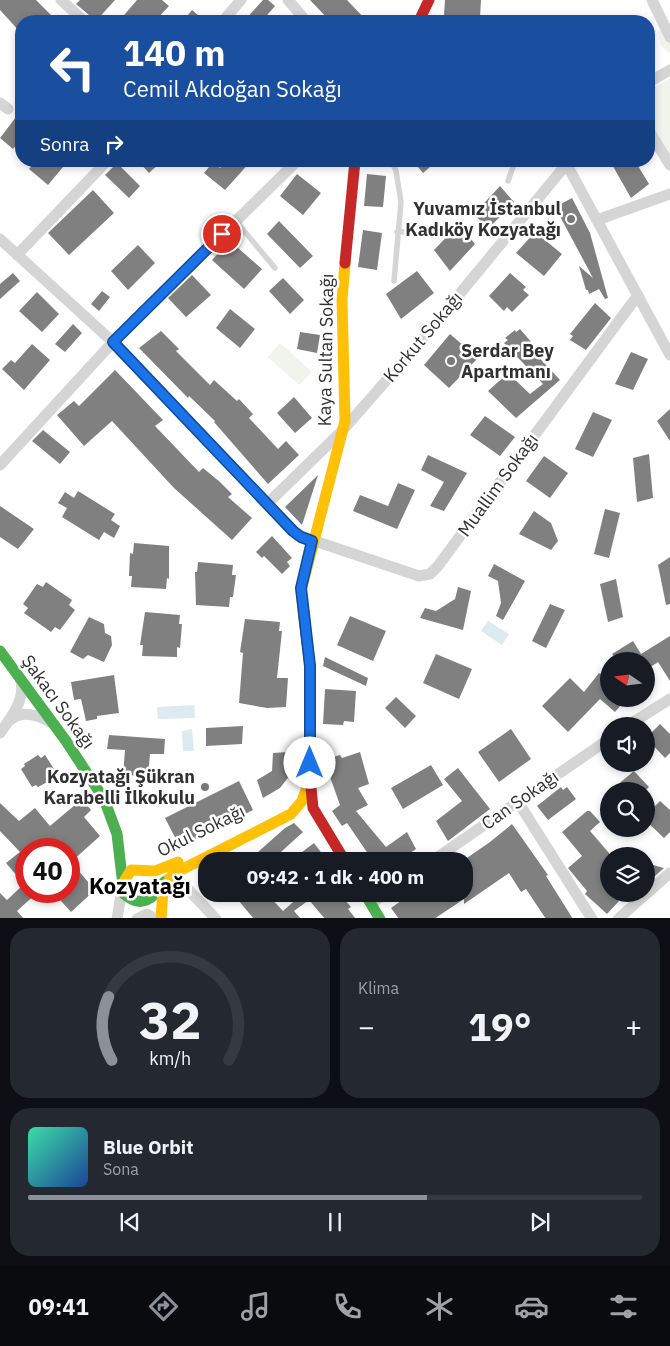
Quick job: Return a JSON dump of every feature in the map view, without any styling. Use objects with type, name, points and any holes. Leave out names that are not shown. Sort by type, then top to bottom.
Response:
[{"type":"street","points":[[61,0],[77,15]]},
{"type":"street","points":[[288,0],[301,15]]},
{"type":"street","points":[[422,15],[430,0]]},
{"type":"street","points":[[652,0],[670,37]]},
{"type":"street","points":[[228,15],[239,2]]},
{"type":"street","points":[[237,15],[239,2]]},
{"type":"street","points":[[655,79],[670,70]]},
{"type":"street","points":[[655,141],[670,165]]},
{"type":"street","points":[[17,256],[101,167]]},
{"type":"street","points":[[0,465],[113,342],[291,167]]},
{"type":"street","name":"Kaya Sultan Sokağı","points":[[339,852],[314,813],[310,775],[310,666],[301,585],[343,430],[345,414],[342,300],[354,167]]},
{"type":"street","name":"Korkut Sokağı","points":[[268,504],[343,430],[425,336],[565,167]]},
{"type":"street","points":[[570,167],[670,355]]},
{"type":"street","points":[[597,220],[670,194]]},
{"type":"street","name":"Muallim Sokağı","points":[[0,239],[113,342],[297,535],[413,575],[423,576],[433,572],[638,295]]},
{"type":"street","name":"Şakacı Sokağı","points":[[0,651],[54,725],[108,806],[117,834],[122,886]]},
{"type":"street","points":[[9,722],[20,698],[22,686],[18,676]]},
{"type":"street","points":[[641,717],[670,699]]},
{"type":"street","points":[[0,733],[16,716],[30,714],[41,717],[54,725]]},
{"type":"street","name":"Can Sokağı","points":[[445,852],[600,745]]},
{"type":"street","name":"Kaya Sultan Sokağı","points":[[300,803],[308,788],[310,775]]},
{"type":"street","points":[[518,802],[592,918]]},
{"type":"street","points":[[300,803],[308,806],[314,813]]},
{"type":"street","name":"Okul Sokağı","points":[[122,886],[126,876],[132,870],[152,872],[165,868],[300,803]]},
{"type":"street","name":"Okul Sokağı","points":[[161,918],[160,899],[165,881],[178,870],[288,816],[300,803]]},
{"type":"street","points":[[655,886],[670,873]]},
{"type":"street","points":[[122,886],[124,894],[129,899],[144,901],[155,896],[165,881],[172,878],[180,881],[216,918]]},
{"type":"street","points":[[117,918],[122,886]]},
{"type":"street","points":[[370,902],[380,918]]},
{"type":"street","points":[[618,918],[637,902]]},
{"type":"street","points":[[137,918],[147,914],[156,918]]},
{"type":"lane","points":[[394,167],[401,202],[394,281]]},
{"type":"lane","points":[[508,181],[512,167]]},
{"type":"lane","points":[[235,220],[276,268]]},
{"type":"lane","points":[[397,232],[445,230]]},
{"type":"shaded area","points":[[661,30],[670,36],[670,54],[661,46],[658,31]]},
{"type":"shaded area","points":[[670,79],[670,156],[655,132],[655,87]]},
{"type":"shaded area","points":[[280,343],[312,372],[299,385],[268,357]]},
{"type":"shaded area","points":[[488,621],[509,634],[502,645],[481,631]]},
{"type":"shaded area","points":[[194,705],[195,718],[158,719],[157,707]]},
{"type":"shaded area","points":[[192,729],[194,751],[183,751],[182,731]]},
{"type":"building","points":[[0,0],[36,0],[51,15],[15,15],[15,26],[0,10]]},
{"type":"building","points":[[80,0],[115,0],[101,15],[89,15],[76,4]]},
{"type":"building","points":[[137,0],[162,0],[169,6],[161,15],[124,15]]},
{"type":"building","points":[[263,0],[268,0],[275,6],[267,15],[249,15]]},
{"type":"building","points":[[310,0],[347,0],[361,15],[324,15]]},
{"type":"building","points":[[445,0],[481,0],[480,15],[444,15]]},
{"type":"building","points":[[192,10],[198,15],[188,15]]},
{"type":"building","points":[[15,118],[15,146],[13,149],[0,138]]},
{"type":"building","points":[[31,167],[63,167],[48,185],[29,169]]},
{"type":"building","points":[[113,167],[121,167],[140,186],[129,198],[105,175]]},
{"type":"building","points":[[144,167],[156,167],[149,173]]},
{"type":"building","points":[[209,167],[246,167],[225,190],[204,173]]},
{"type":"building","points":[[418,167],[430,167],[423,173]]},
{"type":"building","points":[[613,167],[639,167],[649,184],[631,198]]},
{"type":"building","points":[[297,174],[321,193],[303,215],[280,196]]},
{"type":"building","points":[[367,174],[386,176],[383,207],[364,206]]},
{"type":"building","points":[[500,186],[514,202],[488,229],[474,214]]},
{"type":"building","points":[[93,190],[114,213],[69,255],[48,233]]},
{"type":"building","points":[[572,198],[590,233],[608,298],[605,299],[599,289],[589,294],[588,290],[586,290],[579,266],[593,278],[555,207]]},
{"type":"building","points":[[279,221],[313,256],[300,268],[267,234]]},
{"type":"building","points":[[459,224],[475,244],[450,271],[434,250]]},
{"type":"building","points":[[363,230],[382,233],[377,270],[358,267]]},
{"type":"building","points":[[535,232],[562,254],[544,276],[516,253]]},
{"type":"building","points":[[230,241],[262,269],[244,289],[212,260]]},
{"type":"building","points":[[138,245],[155,263],[128,290],[111,271]]},
{"type":"building","points":[[417,271],[434,293],[401,319],[386,294]]},
{"type":"building","points":[[13,273],[20,281],[0,299],[0,284]]},
{"type":"building","points":[[510,273],[526,287],[523,290],[529,295],[512,312],[507,307],[504,311],[489,296]]},
{"type":"building","points":[[192,275],[211,295],[186,317],[168,298]]},
{"type":"building","points":[[283,278],[304,300],[290,314],[269,291]]},
{"type":"building","points":[[102,291],[110,297],[99,311],[91,304]]},
{"type":"building","points":[[37,292],[59,314],[42,332],[19,311]]},
{"type":"building","points":[[595,303],[611,318],[586,350],[570,340],[573,336],[570,334]]},
{"type":"building","points":[[230,309],[255,329],[240,348],[216,328]]},
{"type":"building","points":[[73,324],[82,333],[65,352],[55,344]]},
{"type":"building","points":[[520,329],[533,344],[531,345],[535,350],[533,351],[560,380],[516,418],[488,391],[508,373],[530,394],[543,384],[504,343],[508,340],[505,338],[515,330],[516,332]]},
{"type":"building","points":[[161,331],[179,349],[176,351],[210,385],[214,380],[237,401],[239,399],[253,414],[249,418],[278,449],[286,441],[299,455],[268,484],[215,421],[189,396],[188,398],[139,348]]},
{"type":"building","points":[[300,332],[320,335],[317,353],[297,349]]},
{"type":"building","name":"Serdar Bey Apartmanı","points":[[450,334],[478,358],[449,388],[424,365]]},
{"type":"building","points":[[32,344],[50,360],[24,390],[2,369],[11,360],[15,363]]},
{"type":"building","points":[[631,352],[648,359],[633,390],[615,384]]},
{"type":"building","points":[[115,370],[163,420],[155,426],[199,472],[203,468],[220,482],[232,494],[228,497],[252,518],[232,540],[174,488],[112,421],[84,446],[57,415],[74,401],[79,406]]},
{"type":"building","points":[[294,397],[312,418],[295,433],[277,413]]},
{"type":"building","points":[[670,409],[670,441],[657,421]]},
{"type":"building","points":[[593,412],[612,420],[593,457],[575,449]]},
{"type":"building","points":[[485,416],[515,437],[500,456],[470,435]]},
{"type":"building","points":[[43,430],[70,452],[60,464],[32,441]]},
{"type":"building","points":[[649,454],[653,498],[637,502],[633,458]]},
{"type":"building","points":[[428,455],[467,473],[444,511],[430,506],[444,482],[421,470]]},
{"type":"building","points":[[544,456],[568,473],[550,498],[526,481]]},
{"type":"building","points":[[318,475],[302,525],[285,507]]},
{"type":"building","points":[[398,483],[415,490],[397,529],[353,511],[360,495],[388,506]]},
{"type":"building","points":[[78,491],[115,514],[111,520],[120,526],[114,538],[104,532],[99,540],[62,517],[67,508],[58,503],[65,492],[74,498]]},
{"type":"building","points":[[0,506],[34,529],[18,549],[0,537]]},
{"type":"building","points":[[605,509],[620,513],[609,558],[594,554]]},
{"type":"building","points":[[534,511],[551,523],[558,541],[551,550],[519,534]]},
{"type":"building","points":[[272,536],[292,558],[287,562],[290,566],[282,574],[264,556],[262,558],[256,552]]},
{"type":"building","points":[[134,543],[169,546],[169,579],[167,578],[166,589],[131,587],[132,576],[129,576],[130,553],[133,554]]},
{"type":"building","points":[[670,557],[670,604],[666,605],[658,565]]},
{"type":"building","points":[[198,562],[233,565],[232,575],[236,575],[233,597],[230,597],[229,607],[196,605],[195,572],[197,572]]},
{"type":"building","points":[[494,564],[525,581],[503,620],[496,616],[501,603],[498,581],[488,576]]},
{"type":"building","points":[[616,579],[623,617],[608,622],[600,584]]},
{"type":"building","points":[[46,582],[72,600],[69,605],[75,610],[60,630],[55,627],[51,632],[24,613],[28,608],[23,604],[37,584],[43,587]]},
{"type":"building","points":[[458,587],[471,591],[463,630],[420,618],[425,608],[436,611],[455,599]]},
{"type":"building","points":[[550,604],[565,610],[546,648],[532,641]]},
{"type":"building","points":[[145,612],[180,615],[179,624],[182,624],[180,648],[177,647],[177,657],[142,656],[143,645],[140,645]]},
{"type":"building","points":[[350,616],[386,631],[373,661],[337,645]]},
{"type":"building","points":[[89,617],[104,624],[105,633],[111,636],[112,645],[104,662],[88,655],[83,659],[70,652]]},
{"type":"building","points":[[245,619],[280,622],[279,631],[282,631],[277,678],[288,678],[286,707],[267,708],[239,703],[243,653],[240,652]]},
{"type":"building","points":[[670,636],[670,681],[658,662],[655,664],[655,652],[644,652]]},
{"type":"building","points":[[633,641],[640,652],[615,652]]},
{"type":"building","points":[[436,654],[472,669],[459,699],[423,683]]},
{"type":"building","points":[[325,657],[368,678],[366,686],[323,666]]},
{"type":"building","points":[[600,674],[600,699],[568,732],[542,706],[570,678],[584,692]]},
{"type":"building","points":[[114,675],[119,713],[97,716],[97,719],[86,721],[81,699],[74,700],[71,682]]},
{"type":"building","points":[[325,689],[356,691],[354,722],[344,721],[343,725],[323,724]]},
{"type":"building","points":[[396,697],[416,716],[405,728],[385,708]]},
{"type":"building","points":[[610,708],[618,708],[615,712]]},
{"type":"building","points":[[660,724],[670,734],[670,753],[665,758],[655,747],[655,729]]},
{"type":"building","points":[[243,726],[242,744],[206,746],[206,728]]},
{"type":"building","points":[[511,729],[531,759],[499,782],[478,752]]},
{"type":"building","points":[[109,735],[165,739],[164,754],[150,754],[148,776],[123,775],[125,750],[107,749]]},
{"type":"building","points":[[288,752],[290,775],[280,788],[263,798],[257,780],[272,771],[273,753]]},
{"type":"building","points":[[360,752],[369,784],[358,788],[368,805],[356,811],[386,847],[407,832],[416,849],[412,852],[367,852],[347,823],[342,826],[332,811],[340,805],[324,760],[340,755],[342,758]]},
{"type":"building","points":[[38,755],[41,758],[45,755],[56,772],[51,776],[53,779],[38,787],[36,785],[32,787],[21,769],[25,766],[24,764]]},
{"type":"building","points":[[431,765],[443,785],[403,809],[391,788]]},
{"type":"building","points":[[458,768],[490,809],[448,841],[436,821],[462,801],[444,779]]},
{"type":"building","points":[[635,772],[644,782],[621,782]]},
{"type":"building","points":[[239,781],[253,810],[180,847],[165,818]]},
{"type":"building","points":[[561,787],[563,790],[567,787],[576,799],[548,820],[537,806]]},
{"type":"building","points":[[82,799],[91,810],[84,817],[100,836],[80,854],[80,838],[15,838],[15,847],[0,831],[0,803],[19,821],[35,808],[50,826]]},
{"type":"building","points":[[660,801],[670,810],[670,832],[664,838],[655,830],[655,806]]},
{"type":"building","points":[[587,811],[590,811],[600,822],[590,831],[604,847],[600,847],[600,902],[618,902],[607,914],[585,894],[587,891],[568,868],[582,856],[562,832]]},
{"type":"building","points":[[294,823],[303,832],[281,852],[258,852],[285,828]]},
{"type":"building","points":[[512,824],[548,875],[546,876],[572,918],[545,918],[526,889],[521,892],[509,873],[473,898],[473,854]]},
{"type":"building","points":[[314,843],[321,852],[302,852]]},
{"type":"building","points":[[15,856],[15,874],[6,863]]},
{"type":"building","points":[[655,866],[664,868],[655,876]]},
{"type":"building","points":[[80,872],[95,890],[71,912],[63,903],[80,903]]},
{"type":"building","points":[[15,892],[15,903],[26,903],[17,911],[23,918],[0,918],[0,893],[7,900]]},
{"type":"building","points":[[240,902],[275,902],[283,911],[293,902],[306,902],[294,911],[300,918],[253,918]]},
{"type":"building","points":[[311,902],[347,902],[351,907],[348,909],[355,918],[324,918]]},
{"type":"building","points":[[400,902],[460,902],[436,918],[398,918],[391,908]]},
{"type":"traffic: fast","points":[[0,651],[66,741],[104,799],[117,834],[124,894],[136,901],[147,900],[156,893],[164,882]]},
{"type":"traffic: fast","points":[[370,902],[379,918]]},
{"type":"traffic: slow","points":[[304,617],[301,591],[345,421],[342,300],[345,263]]},
{"type":"traffic: slow","points":[[161,918],[163,890],[173,874],[291,814],[302,801],[309,782]]},
{"type":"traffic: slow","points":[[122,885],[131,870],[155,871],[178,862]]},
{"type":"traffic: jam","points":[[422,15],[429,0]]},
{"type":"traffic: jam","points":[[345,263],[354,167]]},
{"type":"traffic: jam","points":[[304,617],[310,666],[310,778],[313,808],[340,852]]},
{"type":"place","name":"Yuvamız İstanbul Kadıköy Kozyatağı","points":[[571,219]]},
{"type":"place","name":"Serdar Bey Apartmanı","points":[[451,361]]},
{"type":"place","name":"Kozyatağı Şükran Karabelli İlkokulu","points":[[205,787]]},
{"type":"district","name":"Kozyatağı","points":[[140,886]]},
{"type":"route","points":[[222,234],[113,342],[297,535],[312,541],[301,588],[310,666],[310,763]]}]
